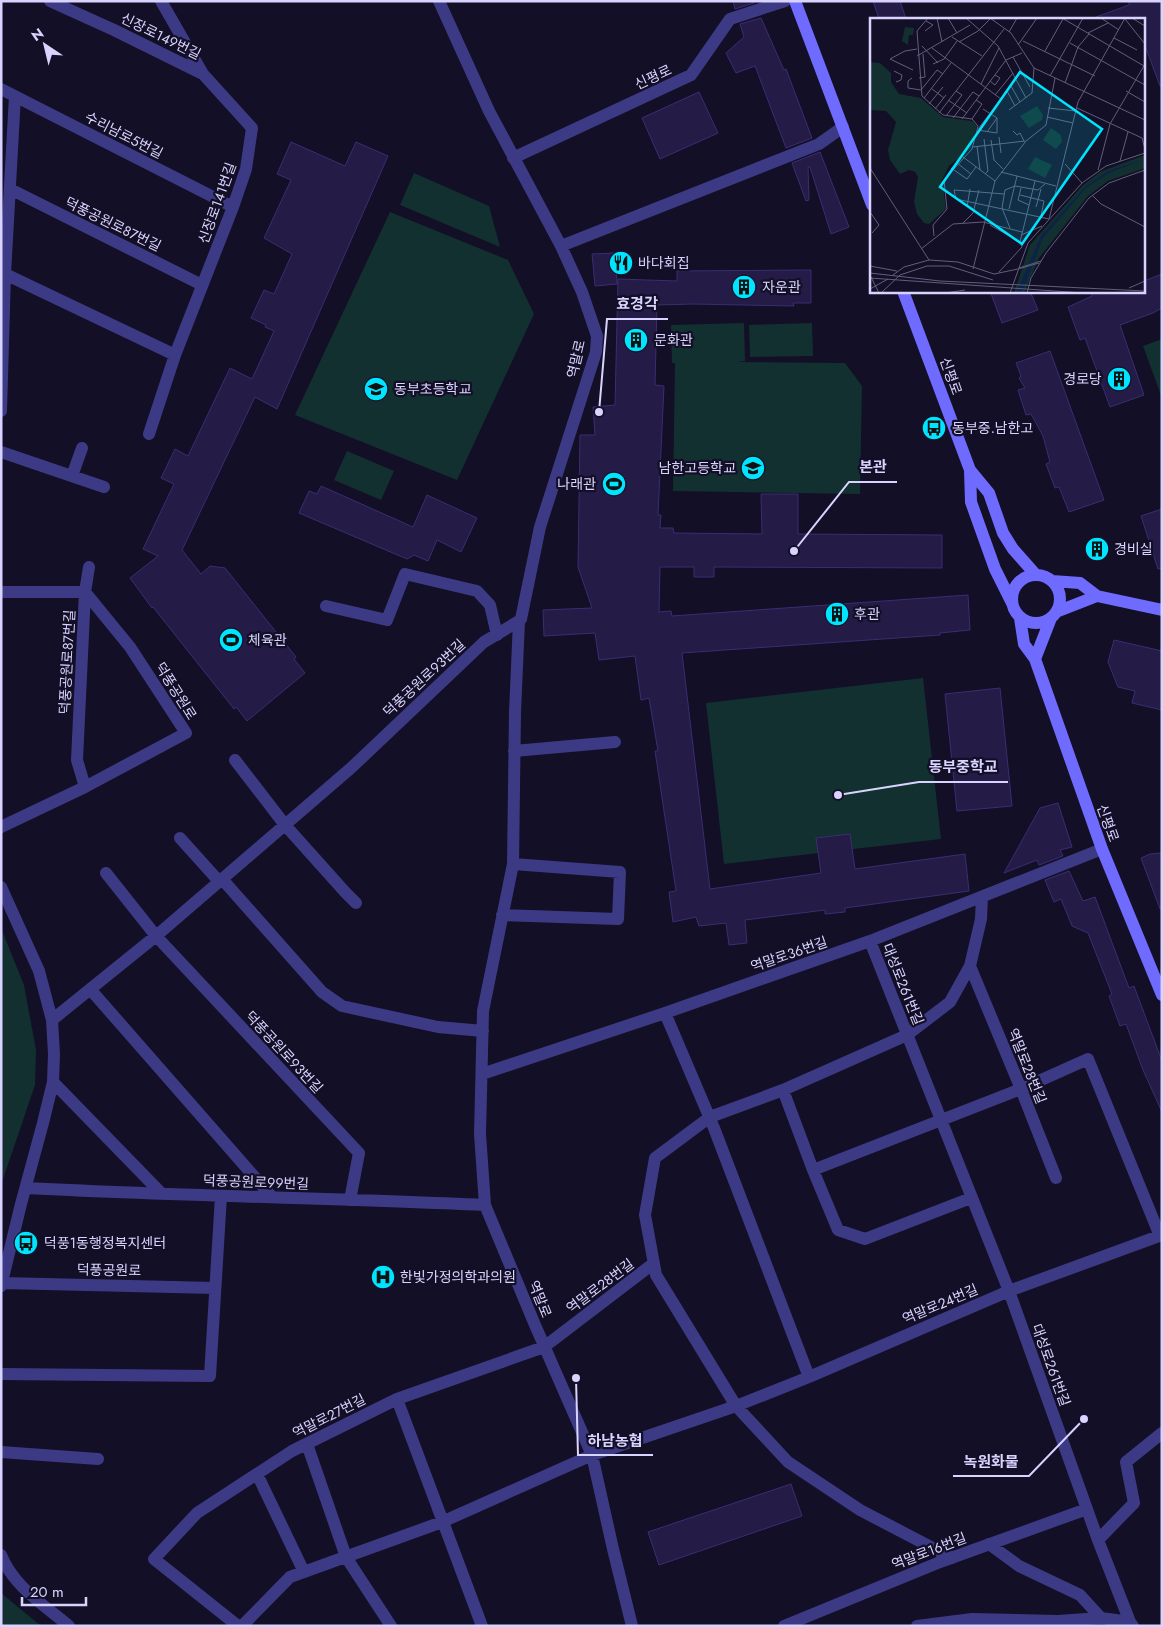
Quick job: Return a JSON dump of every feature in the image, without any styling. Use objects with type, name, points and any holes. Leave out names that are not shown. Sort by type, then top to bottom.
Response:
[{"type":"street","name":"신장로149번길","points":[[50,1],[203,74]]},
{"type":"street","name":"신장로141번길","points":[[149,434],[175,355],[233,207],[246,168],[252,128],[203,74],[161,1]]},
{"type":"street","name":"역말로","points":[[439,1],[488,111],[561,246],[582,292],[597,336],[596,352],[540,527],[521,620],[519,621],[514,751],[513,864],[483,1011],[480,1134],[486,1205],[544,1347],[592,1455],[632,1626]]},
{"type":"street","name":"신평로","points":[[513,158],[691,75],[730,19],[784,1]]},
{"type":"street","points":[[795,1],[870,200]]},
{"type":"street","name":"수리남로5번길","points":[[1,89],[233,207]]},
{"type":"street","points":[[1,410],[15,96]]},
{"type":"street","points":[[561,246],[819,144],[843,127]]},
{"type":"street","name":"덕풍공원로87번길","points":[[10,189],[202,285]]},
{"type":"street","points":[[6,274],[175,355]]},
{"type":"street","name":"신평로","points":[[903,292],[970,470],[971,502],[995,569],[1012,603]]},
{"type":"street","points":[[72,476],[82,448]]},
{"type":"street","points":[[1,452],[104,487]]},
{"type":"street","name":"신평로","points":[[970,470],[989,493],[1003,532],[1013,549],[1036,575]]},
{"type":"street","points":[[85,592],[89,567]]},
{"type":"street","points":[[326,606],[387,620],[405,574],[476,591],[490,605],[497,635]]},
{"type":"street","points":[[1098,596],[1054,615],[1044,622],[1035,624],[1020,618],[1014,611],[1012,603],[1012,595],[1020,581],[1028,576],[1036,575],[1052,581],[1080,583],[1098,596],[1162,610]]},
{"type":"street","points":[[1035,659],[1060,604],[1060,595],[1052,581]]},
{"type":"street","name":"덕풍공원로87번길","points":[[1,592],[85,592],[78,760],[85,787]]},
{"type":"street","name":"덕풍공원로","points":[[1,827],[85,787],[186,733],[130,647],[85,592]]},
{"type":"street","name":"신평로","points":[[1020,618],[1024,644],[1035,659],[1102,849],[1162,995]]},
{"type":"street","name":"덕풍공원로93번길","points":[[52,1020],[156,936],[351,768],[484,642],[519,621]]},
{"type":"street","points":[[514,751],[615,742]]},
{"type":"street","points":[[235,760],[285,825],[356,902]]},
{"type":"street","points":[[180,838],[216,878],[222,879],[322,992],[342,1006],[438,1028],[482,1031]]},
{"type":"street","name":"역말로36번길","points":[[482,1074],[665,1013],[870,941],[1102,849]]},
{"type":"street","points":[[502,915],[618,919],[620,872],[513,864]]},
{"type":"street","points":[[106,873],[156,936]]},
{"type":"street","name":"덕풍공원로","points":[[1,887],[39,971],[52,1020],[54,1054],[52,1082],[2,1284],[215,1288]]},
{"type":"street","name":"역말로28번길","points":[[544,1347],[654,1263],[645,1215],[655,1158],[710,1117],[783,1090],[907,1034],[950,1002],[970,966],[982,919],[982,897]]},
{"type":"street","name":"덕풍공원로93번길","points":[[156,936],[359,1153],[350,1200]]},
{"type":"street","name":"대성로261번길","points":[[870,941],[1009,1291],[1098,1540],[1132,1624]]},
{"type":"street","name":"역말로28번길","points":[[970,966],[1056,1178]]},
{"type":"street","points":[[90,989],[272,1197]]},
{"type":"street","points":[[665,1013],[710,1117],[809,1377]]},
{"type":"street","name":"역말로24번길","points":[[242,1626],[290,1577],[442,1522],[592,1455],[736,1406],[809,1377],[1009,1291],[1161,1235],[1088,1059],[1021,1089]]},
{"type":"street","points":[[52,1082],[162,1194]]},
{"type":"street","points":[[813,1170],[1021,1089]]},
{"type":"street","points":[[783,1090],[838,1230],[865,1240],[971,1198]]},
{"type":"street","name":"덕풍공원로99번길","points":[[26,1188],[486,1205]]},
{"type":"street","points":[[1,1374],[210,1376],[221,1196]]},
{"type":"street","points":[[654,1263],[656,1275],[736,1406],[788,1462],[860,1510],[952,1558]]},
{"type":"street","name":"역말로27번길","points":[[238,1626],[154,1559],[197,1513],[292,1451],[397,1399],[544,1347]]},
{"type":"street","points":[[397,1399],[482,1626]]},
{"type":"street","points":[[1098,1540],[1134,1503],[1126,1462],[1162,1433]]},
{"type":"street","points":[[307,1444],[346,1557],[391,1626]]},
{"type":"street","points":[[1,1452],[98,1459]]},
{"type":"street","points":[[257,1474],[304,1572]]},
{"type":"street","name":"역말로16번길","points":[[784,1626],[952,1558],[1087,1509]]},
{"type":"street","points":[[990,1544],[1020,1566],[1080,1595],[1101,1618]]},
{"type":"street","points":[[1,1555],[8,1569],[24,1589],[69,1626]]},
{"type":"street","points":[[918,1626],[972,1619],[1058,1621],[1101,1618],[1132,1624]]},
{"type":"green space","points":[[414,173],[489,206],[500,247],[400,205]]},
{"type":"green space","points":[[390,212],[508,260],[534,314],[457,480],[295,415]]},
{"type":"green space","points":[[744,323],[745,361],[737,362],[845,363],[862,386],[860,494],[673,491],[675,363],[672,363],[671,325]]},
{"type":"green space","points":[[812,323],[813,356],[750,357],[749,325]]},
{"type":"green space","points":[[1162,339],[1162,398],[1143,346]]},
{"type":"green space","points":[[347,451],[394,471],[381,500],[334,480]]},
{"type":"green space","points":[[923,678],[941,839],[724,864],[706,703]]},
{"type":"green space","points":[[1,928],[24,985],[36,1050],[35,1085],[1,1185]]},
{"type":"green space","points":[[1,1593],[41,1626],[1,1626]]},
{"type":"building","points":[[733,1],[753,1],[754,3],[735,9]]},
{"type":"building","points":[[873,1],[900,1],[906,18],[879,18]]},
{"type":"building","points":[[1129,1],[1162,1],[1162,85],[1160,86],[1146,48],[1146,18],[1096,18],[1129,5]]},
{"type":"building","points":[[761,18],[784,70],[786,69],[812,138],[786,148],[755,66],[736,73],[726,53],[744,37],[740,24]]},
{"type":"building","points":[[699,92],[718,133],[660,159],[642,118]]},
{"type":"building","points":[[291,142],[345,166],[356,142],[388,156],[277,409],[255,397],[182,550],[201,574],[210,566],[225,568],[296,657],[294,659],[305,673],[247,721],[236,707],[234,709],[130,578],[158,556],[143,549],[174,484],[161,478],[175,449],[188,456],[230,368],[252,379],[274,331],[251,318],[264,290],[274,294],[292,254],[264,238],[291,180],[277,174]]},
{"type":"building","points":[[820,152],[849,227],[831,234],[810,167],[808,167],[809,200],[806,201],[792,163]]},
{"type":"building","points":[[615,253],[617,284],[595,286],[592,254]]},
{"type":"building","points":[[811,270],[811,303],[793,303],[794,306],[657,305],[655,385],[664,386],[658,515],[661,515],[660,528],[673,528],[674,533],[762,534],[761,494],[798,494],[798,534],[942,535],[942,568],[714,567],[714,577],[694,577],[694,567],[660,567],[659,612],[671,611],[672,616],[968,595],[970,630],[940,633],[940,635],[682,653],[710,889],[821,873],[816,838],[850,834],[855,869],[965,854],[969,891],[845,908],[845,912],[825,914],[825,910],[745,920],[747,943],[729,945],[726,923],[699,926],[696,917],[673,922],[669,892],[676,891],[655,751],[658,751],[649,698],[641,700],[635,656],[599,660],[595,633],[544,636],[543,610],[592,608],[578,567],[580,435],[595,435],[593,407],[615,405],[618,279],[677,281],[677,271]]},
{"type":"building","points":[[1162,274],[1162,308],[1120,325],[1144,395],[1110,407],[1085,338],[1080,340],[1068,307],[1092,296],[1091,292],[1146,292],[1146,280]]},
{"type":"building","points":[[990,292],[1030,292],[1038,310],[1002,323]]},
{"type":"building","points":[[1050,351],[1104,500],[1069,512],[1059,487],[1055,488],[1046,464],[1050,462],[1043,436],[1031,414],[1026,415],[1018,390],[1025,388],[1019,378],[1021,376],[1016,363]]},
{"type":"building","points":[[321,486],[413,527],[427,495],[477,518],[461,552],[437,540],[428,561],[414,555],[407,559],[299,513],[309,491],[317,494]]},
{"type":"building","points":[[1162,509],[1162,568],[1158,569],[1141,516]]},
{"type":"building","points":[[1114,640],[1162,651],[1162,710],[1132,703],[1135,691],[1118,687],[1108,662]]},
{"type":"building","points":[[1000,688],[1012,806],[957,811],[945,694]]},
{"type":"building","points":[[1058,803],[1072,847],[1060,850],[1063,856],[1039,865],[1037,860],[1004,873],[1040,808]]},
{"type":"building","points":[[1162,853],[1162,909],[1160,909],[1141,858],[1150,854]]},
{"type":"building","points":[[1069,871],[1083,901],[1095,897],[1129,988],[1134,986],[1162,1061],[1162,1112],[1143,1070],[1126,1024],[1120,1026],[1109,996],[1112,994],[1088,933],[1072,926],[1061,899],[1054,902],[1045,880]]},
{"type":"building","points":[[791,1484],[802,1516],[659,1565],[648,1532]]},
{"type":"place","name":"바다회집","points":[[621,263]]},
{"type":"place","name":"자운관","points":[[744,287]]},
{"type":"place","name":"문화관","points":[[636,340]]},
{"type":"place","name":"경로당","points":[[1119,379]]},
{"type":"place","name":"동부초등학교","points":[[376,389]]},
{"type":"place","name":"효경각","points":[[599,412]]},
{"type":"place","name":"동부중.남한고","points":[[934,428]]},
{"type":"place","name":"남한고등학교","points":[[753,468]]},
{"type":"place","name":"나래관","points":[[614,484]]},
{"type":"place","name":"경비실","points":[[1097,549]]},
{"type":"place","name":"본관","points":[[794,551]]},
{"type":"place","name":"후관","points":[[837,614]]},
{"type":"place","name":"체육관","points":[[231,640]]},
{"type":"place","name":"동부중학교","points":[[838,795]]},
{"type":"place","name":"덕풍1동행정복지센터","points":[[26,1243]]},
{"type":"place","name":"한빛가정의학과의원","points":[[383,1277]]},
{"type":"place","name":"하남농협","points":[[576,1378]]},
{"type":"place","name":"녹원화물","points":[[1084,1419]]}]
